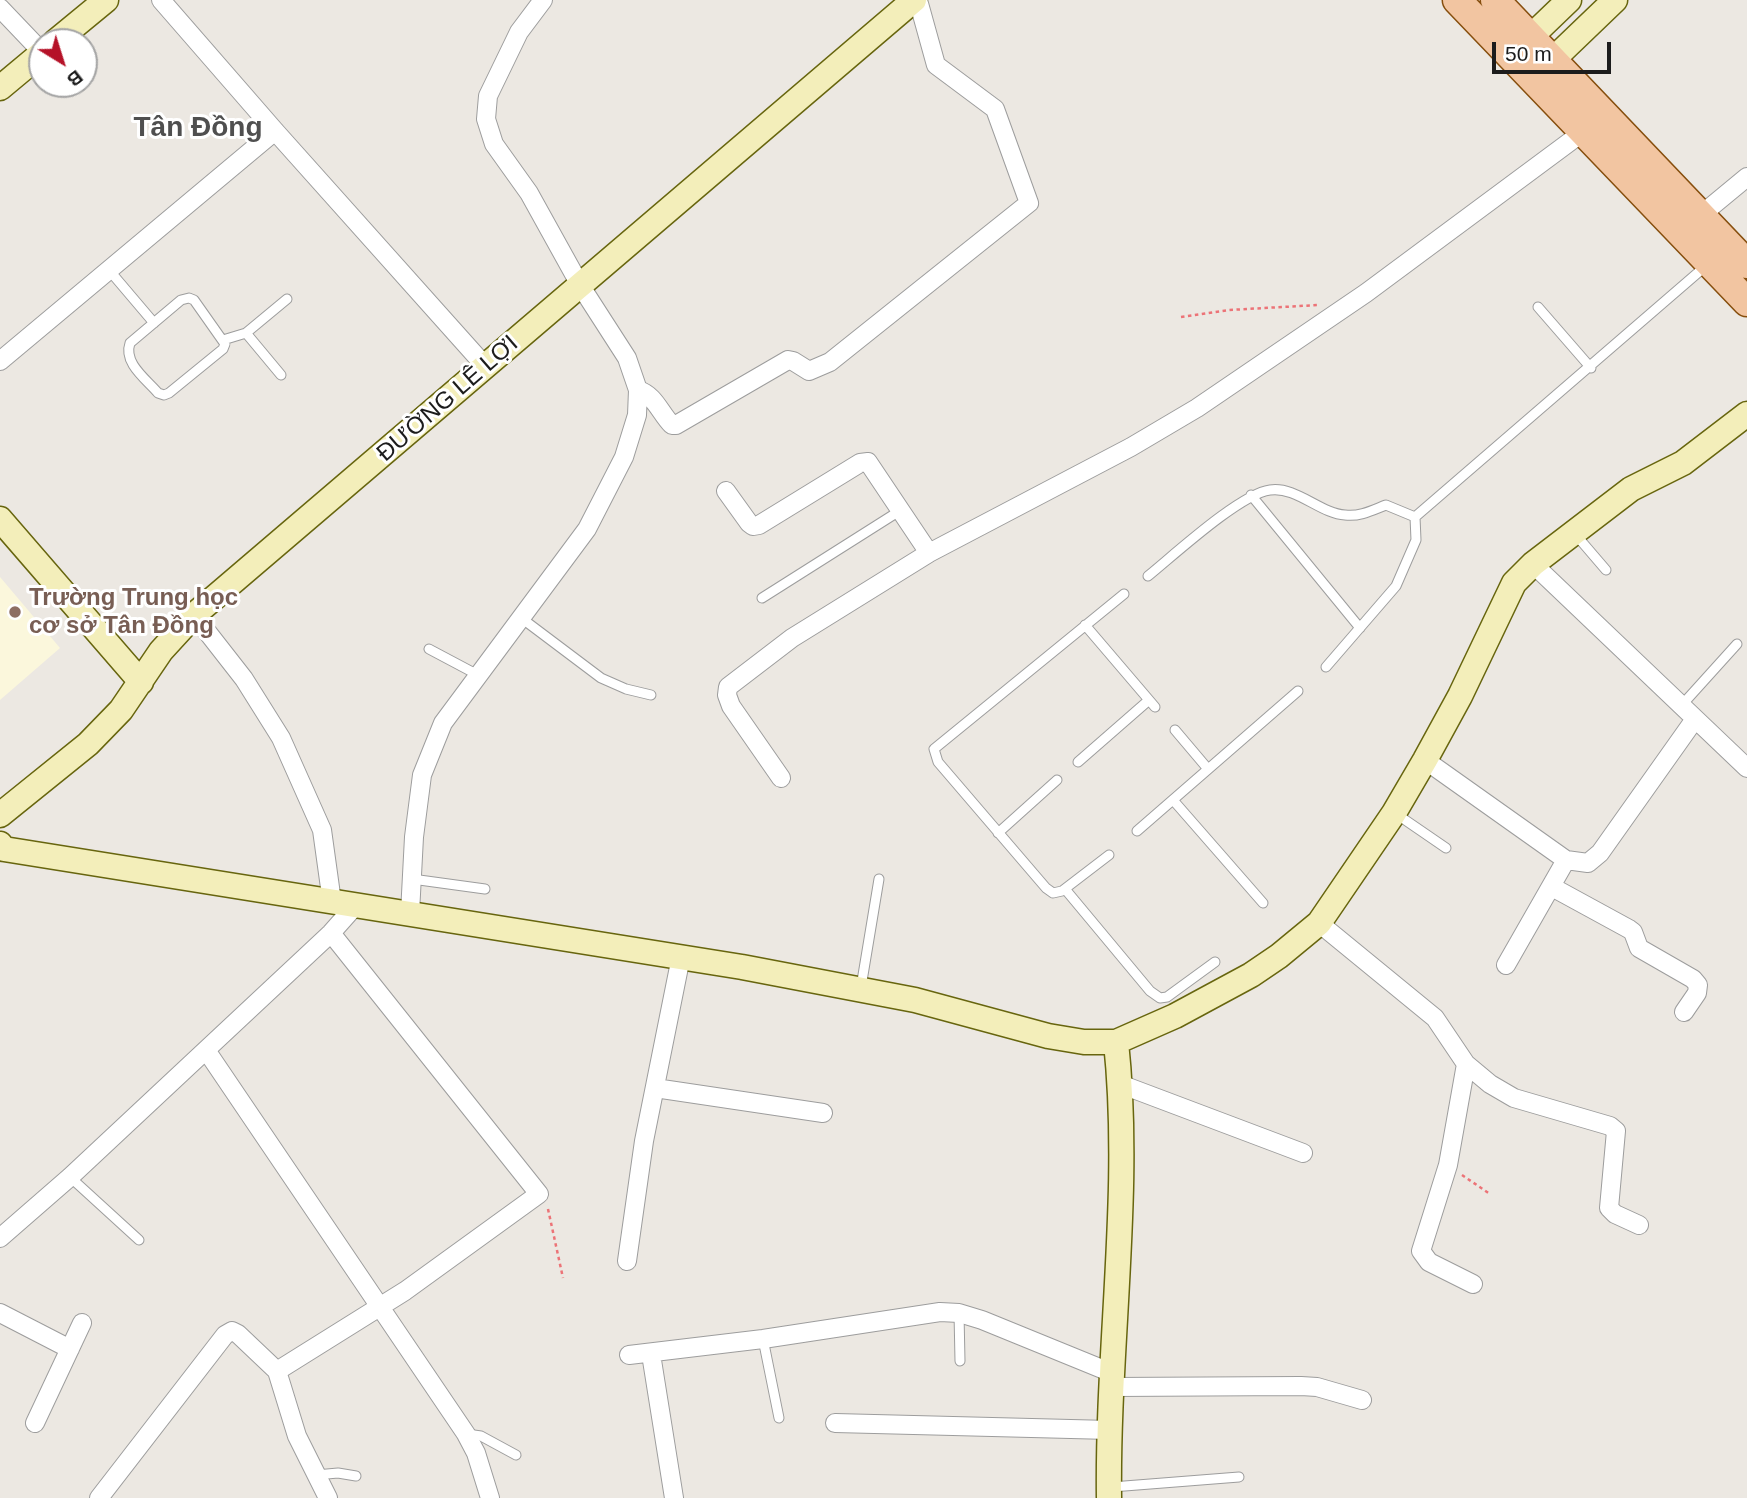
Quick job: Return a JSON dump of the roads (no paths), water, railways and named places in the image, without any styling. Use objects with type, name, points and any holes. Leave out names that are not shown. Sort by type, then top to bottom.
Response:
[{"type":"main road","points":[[1457,0],[1520,47],[1553,60],[1747,264]]},
{"type":"main road","points":[[1495,0],[1520,47],[1532,80],[1747,302]]},
{"type":"street","points":[[72,28],[106,0]]},
{"type":"street","points":[[161,0],[486,367]]},
{"type":"street","points":[[410,913],[414,837],[422,775],[443,723],[587,529],[624,457],[637,415],[638,390],[627,358],[580,285],[529,193],[495,144],[486,119],[488,96],[519,32],[543,0]]},
{"type":"street","points":[[638,390],[650,394],[668,421],[676,425],[788,360],[809,371],[830,362],[1028,203],[995,109],[936,65],[916,0]]},
{"type":"street","name":"ĐƯỜNG LÊ LỢI","points":[[0,815],[88,744],[121,710],[161,651],[194,615],[916,0]]},
{"type":"street","points":[[1520,47],[1569,0]]},
{"type":"street","points":[[1532,80],[1615,0]]},
{"type":"street","points":[[0,8],[28,38]]},
{"type":"street","points":[[0,88],[28,65]]},
{"type":"street","points":[[0,361],[275,131]]},
{"type":"street","points":[[781,778],[731,706],[727,695],[728,687],[792,638],[929,553],[1131,447],[1197,408],[1342,309],[1583,132]]},
{"type":"street","points":[[1701,215],[1747,177]]},
{"type":"street","points":[[0,844],[4,849],[861,988],[974,1014],[1048,1036],[1084,1042],[1116,1042],[1175,1016],[1251,975],[1319,923],[1394,813],[1425,760],[1460,696],[1514,583],[1533,564],[1631,489],[1683,463],[1747,414]]},
{"type":"street","points":[[726,491],[749,523],[753,526],[759,525],[860,463],[868,462],[929,553]]},
{"type":"street","points":[[0,519],[141,682]]},
{"type":"street","points":[[1533,564],[1747,768]]},
{"type":"street","points":[[0,1238],[70,1177],[331,933],[343,904],[322,830],[281,738],[244,679],[194,615]]},
{"type":"street","points":[[1425,760],[1566,860],[1588,863],[1600,853],[1695,719]]},
{"type":"street","points":[[1506,965],[1566,860]]},
{"type":"street","points":[[1552,887],[1629,929],[1639,948],[1693,979],[1698,985],[1697,993],[1684,1012]]},
{"type":"street","points":[[1319,923],[1435,1018],[1466,1064],[1490,1084],[1514,1098],[1609,1126],[1616,1131],[1609,1208],[1615,1214],[1639,1225]]},
{"type":"street","points":[[277,1371],[433,1271],[539,1194],[331,933]]},
{"type":"street","points":[[627,1261],[644,1141],[681,957]]},
{"type":"street","points":[[1109,1493],[1119,1224],[1121,1084],[1116,1042]]},
{"type":"street","points":[[206,1049],[466,1434],[491,1498]]},
{"type":"street","points":[[1466,1064],[1448,1165],[1421,1251],[1429,1262],[1473,1284]]},
{"type":"street","points":[[1121,1084],[1303,1153]]},
{"type":"street","points":[[655,1088],[823,1113]]},
{"type":"street","points":[[0,1312],[69,1349]]},
{"type":"street","points":[[629,1355],[763,1339],[915,1315],[959,1313],[982,1320],[1112,1380],[1317,1387],[1362,1400]]},
{"type":"street","points":[[35,1423],[82,1323]]},
{"type":"street","points":[[99,1498],[225,1335],[232,1331],[277,1371],[297,1436],[327,1498]]},
{"type":"street","points":[[651,1354],[674,1498]]},
{"type":"street","points":[[835,1423],[1110,1430]]},
{"type":"lane","points":[[1415,517],[1710,263]]},
{"type":"lane","points":[[110,270],[154,323]]},
{"type":"lane","points":[[189,298],[194,300],[223,340],[223,349],[163,395],[158,393],[128,359],[130,343],[154,323],[181,300],[189,298]]},
{"type":"lane","points":[[223,340],[246,333],[287,299]]},
{"type":"lane","points":[[1538,307],[1591,368]]},
{"type":"lane","points":[[246,333],[281,374]]},
{"type":"lane","points":[[1148,576],[1251,495],[1272,489],[1302,497],[1342,516],[1358,515],[1386,505],[1415,517]]},
{"type":"lane","points":[[1251,495],[1360,628]]},
{"type":"lane","points":[[762,598],[901,510]]},
{"type":"lane","points":[[1326,667],[1396,586],[1416,540],[1415,517]]},
{"type":"lane","points":[[1574,534],[1605,570]]},
{"type":"lane","points":[[1109,855],[1065,889],[1053,893],[937,762],[934,749],[1124,594]]},
{"type":"lane","points":[[520,617],[601,678],[626,689],[650,695]]},
{"type":"lane","points":[[1079,762],[1152,703],[1085,625]]},
{"type":"lane","points":[[1681,706],[1737,644]]},
{"type":"lane","points":[[429,649],[478,676]]},
{"type":"lane","points":[[1136,831],[1298,691]]},
{"type":"lane","points":[[1175,730],[1208,769]]},
{"type":"lane","points":[[998,833],[1057,780]]},
{"type":"lane","points":[[1173,800],[1263,902]]},
{"type":"lane","points":[[1394,813],[1446,848]]},
{"type":"lane","points":[[861,988],[879,879]]},
{"type":"lane","points":[[412,880],[485,889]]},
{"type":"lane","points":[[1065,889],[1150,991],[1160,998],[1167,996],[1215,961]]},
{"type":"lane","points":[[70,1177],[139,1240]]},
{"type":"lane","points":[[959,1313],[960,1361]]},
{"type":"lane","points":[[763,1339],[779,1418]]},
{"type":"lane","points":[[466,1434],[481,1436],[516,1455]]},
{"type":"lane","points":[[316,1475],[338,1473],[356,1476]]},
{"type":"lane","points":[[1109,1493],[1239,1478]]},
{"type":"place","name":"Trường Trung học cơ sở Tân Đồng","points":[[15,612]]},
{"type":"district","name":"Tân Đồng","points":[[198,128]]}]
